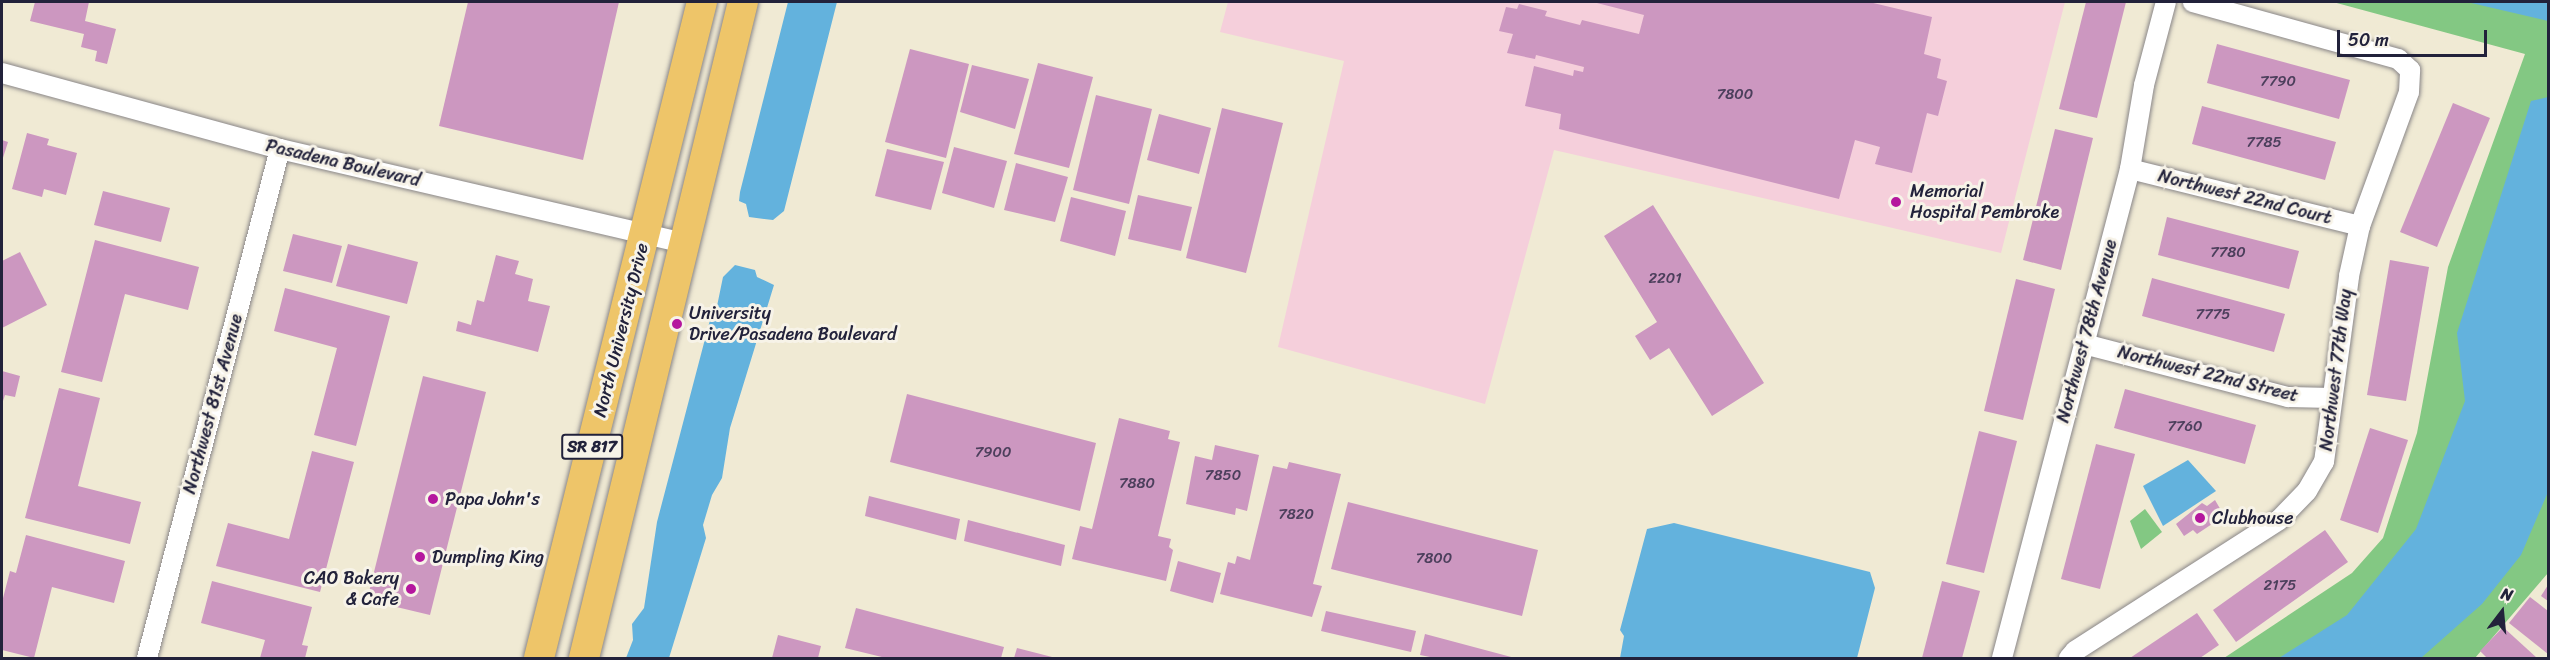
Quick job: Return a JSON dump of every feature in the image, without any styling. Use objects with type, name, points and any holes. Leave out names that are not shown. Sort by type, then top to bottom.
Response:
[{"type":"main road","name":"North University Drive","points":[[539,658],[702,2]]},
{"type":"main road","name":"SR 817","points":[[584,658],[687,244],[743,2]]},
{"type":"street","name":"Northwest 78th Avenue","points":[[2002,658],[2130,169],[2144,86],[2166,2]]},
{"type":"street","name":"Northwest 77th Way","points":[[2069,658],[2075,651],[2279,520],[2307,491],[2324,462],[2347,287],[2360,226],[2409,92],[2410,70],[2398,59],[2193,2]]},
{"type":"street","name":"Pasadena Boulevard","points":[[2,73],[280,149],[687,244]]},
{"type":"street","name":"Northwest 81st Avenue","points":[[147,658],[280,149]]},
{"type":"street","name":"Northwest 22nd Court","points":[[2130,169],[2360,226]]},
{"type":"street","name":"Northwest 22nd Street","points":[[2084,344],[2288,397],[2332,398]]},
{"type":"shaded area","name":"Memorial Hospital Pembroke","points":[[1228,2],[2065,2],[2001,253],[1554,150],[1485,404],[1278,347],[1344,61],[1220,32]]},
{"type":"green space","points":[[2333,2],[2548,2],[2548,573],[2475,658],[2224,658],[2352,573],[2383,538],[2417,433],[2448,267],[2525,54]]},
{"type":"green space","points":[[2145,509],[2162,532],[2141,549],[2130,521]]},
{"type":"water","points":[[788,2],[837,2],[784,211],[773,220],[749,217],[746,204],[739,201]]},
{"type":"water","points":[[2467,2],[2548,2],[2548,21]]},
{"type":"water","points":[[2548,97],[2548,492],[2521,555],[2482,604],[2421,658],[2279,658],[2347,615],[2416,529],[2465,401],[2457,333],[2531,101]]},
{"type":"water","points":[[735,265],[755,270],[757,277],[774,285],[730,428],[722,478],[712,495],[703,525],[706,538],[669,658],[626,658],[633,640],[632,624],[644,608],[657,522],[710,320],[716,311],[723,277]]},
{"type":"water","points":[[2188,460],[2216,491],[2163,526],[2143,486]]},
{"type":"water","points":[[1674,523],[1870,572],[1875,588],[1857,658],[1620,658],[1624,636],[1620,630],[1647,529]]},
{"type":"building","points":[[35,2],[89,2],[85,21],[116,29],[107,64],[95,61],[97,51],[81,47],[84,34],[30,21]]},
{"type":"building","points":[[468,2],[619,2],[583,160],[439,126]]},
{"type":"building","name":"Memorial Hospital Pembroke","points":[[1593,2],[1869,2],[1932,17],[1924,54],[1941,59],[1937,78],[1947,81],[1938,116],[1927,113],[1912,173],[1875,164],[1880,147],[1855,140],[1839,199],[1559,129],[1561,114],[1525,106],[1534,66],[1573,76],[1574,70],[1583,72],[1584,67],[1536,55],[1535,59],[1507,53],[1513,34],[1499,31],[1506,7],[1517,9],[1519,4],[1547,11],[1545,16],[1580,25],[1582,20],[1639,34],[1644,15]]},
{"type":"building","points":[[2086,2],[2126,2],[2097,118],[2059,109]]},
{"type":"building","points":[[2217,44],[2350,80],[2339,119],[2207,83]]},
{"type":"building","points":[[910,49],[969,64],[946,158],[885,142]]},
{"type":"building","points":[[1038,63],[1093,77],[1069,168],[1014,154]]},
{"type":"building","points":[[972,65],[1029,79],[1015,129],[960,112]]},
{"type":"building","points":[[1096,95],[1152,109],[1129,204],[1073,190]]},
{"type":"building","points":[[2453,103],[2490,118],[2437,247],[2400,232]]},
{"type":"building","points":[[2202,106],[2336,142],[2325,180],[2192,144]]},
{"type":"building","points":[[1222,108],[1283,123],[1246,273],[1186,258]]},
{"type":"building","points":[[1159,114],[1211,128],[1199,174],[1147,160]]},
{"type":"building","points":[[2055,129],[2093,138],[2061,270],[2023,260]]},
{"type":"building","points":[[27,133],[49,139],[47,145],[77,153],[66,195],[44,189],[42,197],[12,189]]},
{"type":"building","points":[[2,140],[8,142],[2,161]]},
{"type":"building","points":[[954,147],[1007,161],[994,208],[942,193]]},
{"type":"building","points":[[887,149],[944,162],[931,210],[875,196]]},
{"type":"building","points":[[1016,163],[1068,177],[1055,222],[1004,210]]},
{"type":"building","points":[[103,191],[170,208],[161,242],[94,225]]},
{"type":"building","points":[[1138,195],[1192,207],[1181,251],[1128,239]]},
{"type":"building","points":[[1071,197],[1126,211],[1115,256],[1060,241]]},
{"type":"building","points":[[1653,205],[1764,383],[1712,416],[1669,348],[1650,360],[1635,336],[1657,322],[1604,236]]},
{"type":"building","points":[[2167,217],[2299,251],[2289,289],[2158,255]]},
{"type":"building","points":[[293,234],[342,246],[332,283],[283,271]]},
{"type":"building","points":[[95,240],[199,267],[188,310],[125,294],[102,382],[61,372]]},
{"type":"building","points":[[348,244],[418,262],[407,304],[336,286]]},
{"type":"building","points":[[20,252],[47,305],[2,328],[2,261]]},
{"type":"building","points":[[496,255],[519,261],[515,274],[533,279],[528,301],[550,306],[538,352],[456,331],[458,321],[471,325],[477,300],[484,302]]},
{"type":"building","points":[[2390,260],[2429,267],[2406,401],[2367,395]]},
{"type":"building","points":[[2152,278],[2285,314],[2274,352],[2142,316]]},
{"type":"building","points":[[2016,279],[2055,289],[2023,420],[1984,411]]},
{"type":"building","points":[[285,288],[390,316],[356,446],[314,435],[337,348],[274,331]]},
{"type":"building","points":[[2,371],[20,376],[15,397],[5,395],[2,404]]},
{"type":"building","points":[[423,376],[486,392],[430,615],[367,600]]},
{"type":"building","points":[[59,388],[100,398],[78,486],[141,502],[130,544],[25,518]]},
{"type":"building","points":[[2125,389],[2256,425],[2245,464],[2114,428]]},
{"type":"building","points":[[907,394],[1096,443],[1080,511],[890,462]]},
{"type":"building","points":[[1119,418],[1170,431],[1168,439],[1180,442],[1158,536],[1171,539],[1169,547],[1173,550],[1166,581],[1072,559],[1080,526],[1092,529]]},
{"type":"building","points":[[2370,428],[2408,440],[2378,533],[2340,520]]},
{"type":"building","points":[[1979,431],[2017,441],[1984,573],[1946,564]]},
{"type":"building","points":[[2096,444],[2135,454],[2100,589],[2061,579]]},
{"type":"building","points":[[1215,445],[1259,455],[1247,511],[1236,508],[1235,515],[1186,504],[1195,456],[1212,460]]},
{"type":"building","points":[[312,451],[354,462],[320,592],[216,566],[228,523],[289,539]]},
{"type":"building","points":[[1289,462],[1341,474],[1313,584],[1322,586],[1312,617],[1220,594],[1228,562],[1235,564],[1237,556],[1250,560],[1273,466],[1287,469]]},
{"type":"building","points":[[869,496],[960,519],[956,540],[865,516]]},
{"type":"building","name":"Clubhouse","points":[[2215,500],[2222,512],[2214,518],[2215,522],[2197,534],[2193,530],[2184,536],[2176,524],[2202,503],[2207,506]]},
{"type":"building","points":[[1348,502],[1538,550],[1522,616],[1331,569]]},
{"type":"building","points":[[968,520],[1065,545],[1061,566],[964,541]]},
{"type":"building","points":[[2325,530],[2348,562],[2236,642],[2213,610]]},
{"type":"building","points":[[26,535],[125,561],[114,603],[52,587],[34,658],[2,650],[2,602],[10,571],[16,573]]},
{"type":"building","points":[[1178,561],[1221,573],[1213,603],[1170,591]]},
{"type":"building","points":[[212,581],[312,607],[302,645],[308,646],[305,658],[260,658],[265,640],[201,623]]},
{"type":"building","points":[[1942,581],[1980,591],[1962,658],[1922,658]]},
{"type":"building","points":[[2548,585],[2548,601],[2541,596]]},
{"type":"building","points":[[2530,597],[2548,611],[2548,654],[2509,623]]},
{"type":"building","points":[[856,608],[1004,647],[1001,658],[886,658],[845,648]]},
{"type":"building","points":[[1326,611],[1416,631],[1411,652],[1321,631]]},
{"type":"building","points":[[2197,613],[2219,645],[2200,658],[2130,658]]},
{"type":"building","points":[[2503,627],[2537,658],[2487,658],[2480,651]]},
{"type":"building","points":[[1425,634],[1515,658],[1435,658],[1420,655]]},
{"type":"building","points":[[778,635],[821,646],[818,658],[772,658]]},
{"type":"building","points":[[1017,648],[1056,658],[1014,658]]},
{"type":"place","name":"Memorial Hospital Pembroke","points":[[1896,202]]},
{"type":"place","name":"University Drive/Pasadena Boulevard","points":[[677,324]]},
{"type":"place","name":"Papa John's","points":[[433,499]]},
{"type":"place","name":"Clubhouse","points":[[2200,518]]},
{"type":"place","name":"Dumpling King","points":[[420,557]]},
{"type":"place","name":"CAO Bakery & Cafe","points":[[411,589]]}]
